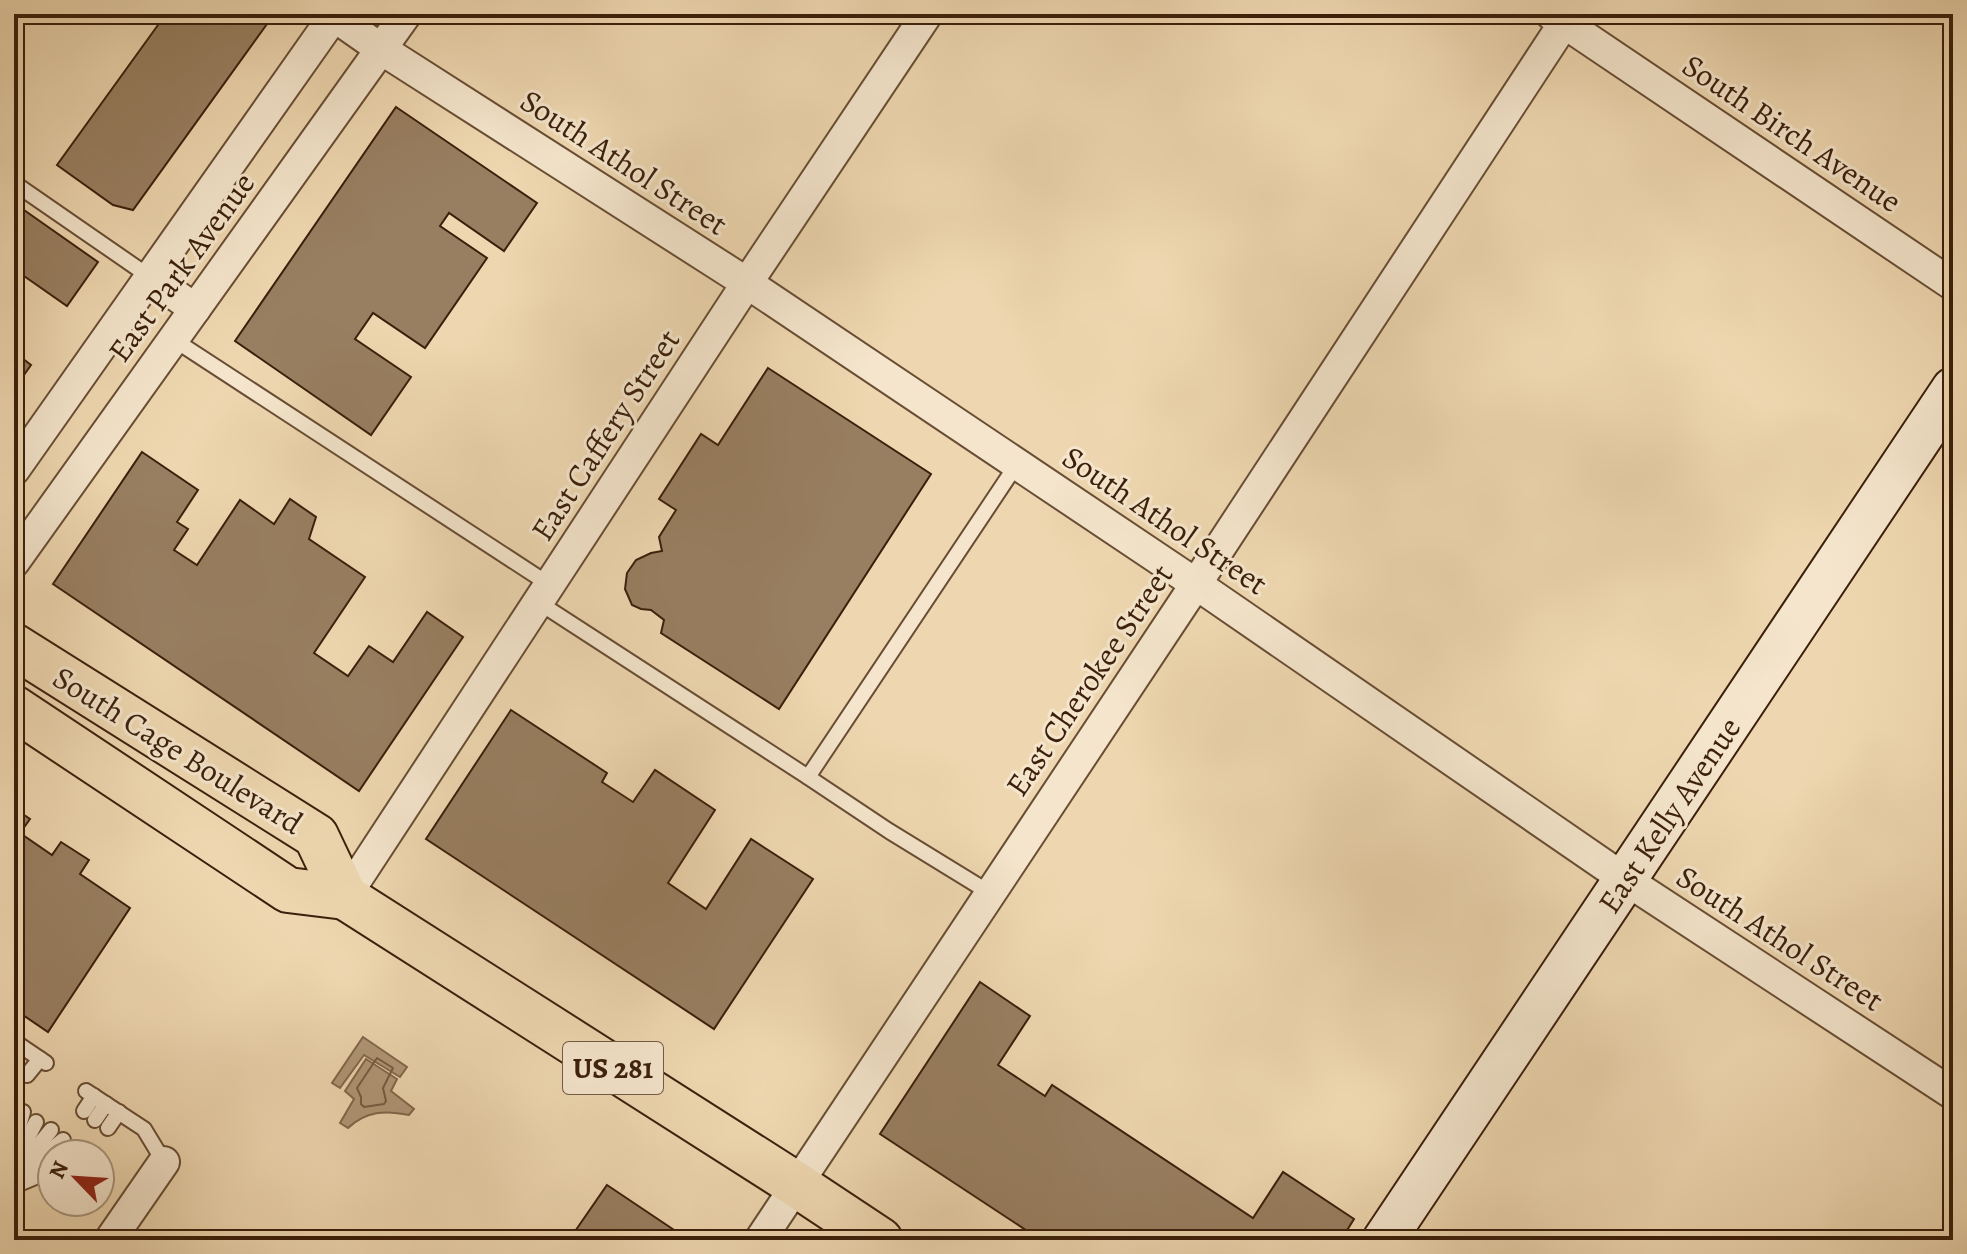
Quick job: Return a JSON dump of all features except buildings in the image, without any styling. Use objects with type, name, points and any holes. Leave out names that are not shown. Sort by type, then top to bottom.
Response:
[{"type":"main road","name":"South Cage Boulevard","points":[[14,646],[316,836],[345,897]]},
{"type":"main road","points":[[14,708],[288,890],[345,897]]},
{"type":"main road","name":"US 281","points":[[345,897],[880,1240]]},
{"type":"street","name":"East Park Avenue","points":[[14,562],[23,528],[173,339],[406,14]]},
{"type":"street","name":"East Caffery Street","points":[[345,897],[927,14]]},
{"type":"street","name":"East Park Avenue","points":[[14,470],[333,15]]},
{"type":"street","name":"South Athol Street","points":[[333,15],[381,49],[747,283],[1196,584],[1626,880],[1953,1094]]},
{"type":"street","name":"South Birch Avenue","points":[[1562,17],[1953,285]]},
{"type":"street","name":"East Cherokee Street","points":[[760,1240],[1196,584],[1562,17]]},
{"type":"street","points":[[150,277],[195,309]]},
{"type":"street","name":"East Kelly Avenue","points":[[1384,1240],[1953,389]]},
{"type":"street","points":[[110,1240],[164,1162]]},
{"type":"lane","points":[[14,183],[150,277]]},
{"type":"lane","points":[[173,339],[808,777],[990,893]]},
{"type":"lane","points":[[808,777],[1017,464]]},
{"type":"lane","points":[[14,1062],[19,1046],[43,1061],[27,1075]]},
{"type":"lane","points":[[101,1101],[95,1120],[101,1101]]},
{"type":"lane","points":[[101,1101],[144,1129],[164,1162]]},
{"type":"lane","points":[[14,1144],[23,1112]]},
{"type":"lane","points":[[14,1164],[36,1122]]},
{"type":"lane","points":[[14,1181],[36,1164]]},
{"type":"lane","points":[[14,1181],[36,1170]]},
{"type":"lane","points":[[14,1181],[36,1175]]},
{"type":"water","points":[[363,1037],[407,1067],[400,1077],[364,1055],[340,1088],[332,1083]]},
{"type":"water","points":[[366,1059],[397,1079],[391,1091],[414,1109],[409,1115],[384,1112],[369,1115],[348,1128],[340,1123],[354,1099],[345,1091]]}]
